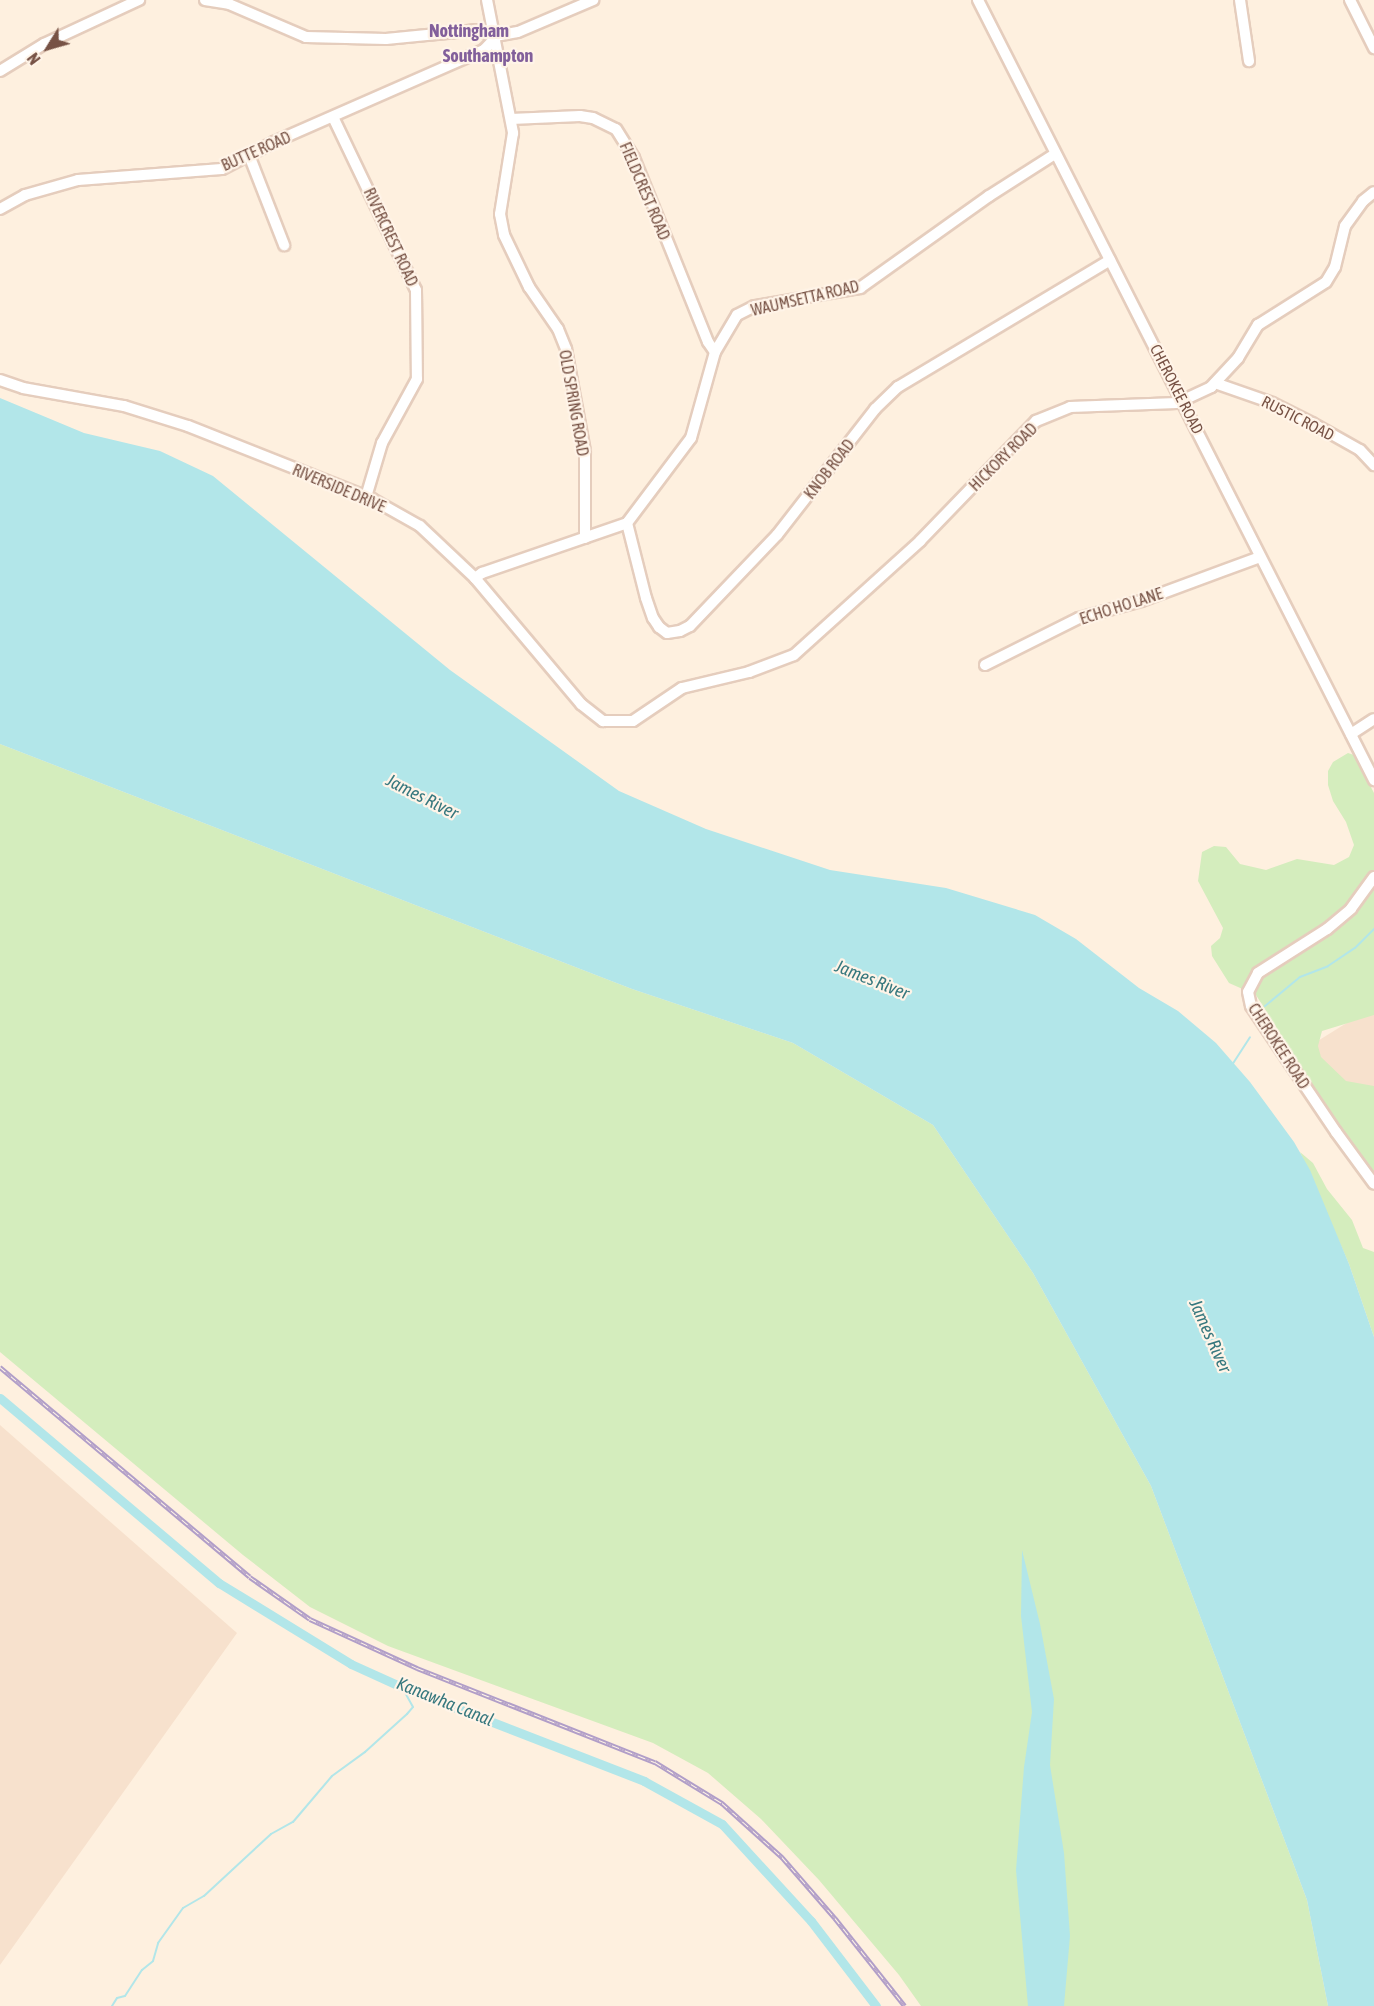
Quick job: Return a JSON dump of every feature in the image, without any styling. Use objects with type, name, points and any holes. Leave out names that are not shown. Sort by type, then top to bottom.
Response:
[{"type":"street","points":[[0,70],[44,44],[139,0]]},
{"type":"street","points":[[205,0],[229,4],[306,37],[386,39],[478,30],[495,37],[518,32],[593,0]]},
{"type":"street","name":"OLD SPRING ROAD","points":[[487,0],[513,133],[511,159],[500,214],[504,235],[529,287],[558,329],[566,349],[585,452],[585,538]]},
{"type":"street","name":"CHEROKEE ROAD","points":[[978,0],[1374,780]]},
{"type":"street","points":[[1240,0],[1249,61]]},
{"type":"street","points":[[1351,0],[1374,48]]},
{"type":"street","name":"BUTTE ROAD","points":[[0,209],[25,195],[78,180],[222,169],[484,50],[495,37]]},
{"type":"street","name":"FIELDCREST ROAD","points":[[511,119],[580,116],[593,118],[616,129],[634,158],[708,342],[715,352]]},
{"type":"street","name":"RIVERCREST ROAD","points":[[333,117],[416,290],[417,379],[382,443],[366,497]]},
{"type":"street","name":"WAUMSETTA ROAD","points":[[627,523],[692,438],[715,352],[737,315],[755,306],[860,288],[989,196],[1055,154]]},
{"type":"street","points":[[249,155],[284,245]]},
{"type":"street","name":"HICKORY ROAD","points":[[603,721],[633,721],[682,688],[749,672],[794,655],[921,541],[1036,421],[1070,407],[1124,406],[1183,401],[1215,383],[1238,358],[1258,325],[1326,282],[1335,267],[1345,226],[1363,201],[1374,192]]},
{"type":"street","name":"KNOB ROAD","points":[[627,523],[653,618],[667,633],[680,631],[690,626],[777,535],[875,409],[898,387],[1110,260]]},
{"type":"street","name":"RIVERSIDE DRIVE","points":[[0,380],[23,388],[124,406],[188,426],[366,497],[420,526],[475,578],[581,704],[603,721]]},
{"type":"street","name":"RUSTIC ROAD","points":[[1215,383],[1272,403],[1360,450],[1374,465]]},
{"type":"street","points":[[475,578],[482,573],[627,523]]},
{"type":"street","name":"ECHO HO LANE","points":[[984,665],[1079,618],[1141,601],[1260,557]]},
{"type":"street","points":[[1351,734],[1374,719]]},
{"type":"street","name":"CHEROKEE ROAD","points":[[1374,877],[1351,909],[1327,929],[1263,968],[1253,978],[1248,992],[1251,1006],[1374,1184]]},
{"type":"shaded area","points":[[1374,1006],[1374,1159],[1300,1052]]},
{"type":"shaded area","points":[[0,1425],[237,1633],[0,1965]]},
{"type":"green space","points":[[0,744],[632,989],[793,1043],[933,1125],[1033,1273],[1151,1486],[1307,1900],[1328,2006],[921,2006],[899,1975],[819,1880],[761,1819],[708,1773],[653,1743],[388,1646],[310,1607],[243,1555],[0,1352]]},
{"type":"green space","points":[[1348,753],[1354,755],[1374,793],[1374,1015],[1322,1031],[1318,1046],[1321,1057],[1346,1081],[1374,1086],[1374,1175],[1342,1132],[1256,995],[1229,983],[1212,956],[1211,946],[1220,938],[1223,928],[1198,881],[1202,852],[1214,846],[1226,847],[1240,864],[1266,870],[1297,859],[1334,865],[1349,857],[1354,845],[1346,822],[1333,801],[1328,785],[1328,771],[1333,762]]},
{"type":"green space","points":[[1300,1152],[1313,1163],[1327,1189],[1352,1220],[1363,1248],[1374,1252],[1374,1337],[1349,1264]]},
{"type":"water","name":"James River","points":[[0,398],[84,433],[160,451],[213,476],[450,670],[619,791],[706,829],[830,870],[946,888],[1035,915],[1076,939],[1139,988],[1178,1011],[1216,1043],[1250,1082],[1294,1142],[1310,1170],[1349,1264],[1374,1337],[1374,2006],[1328,2006],[1307,1900],[1151,1486],[1033,1273],[933,1125],[793,1043],[632,989],[0,744]]},
{"type":"water","points":[[1022,1550],[1040,1624],[1054,1699],[1050,1765],[1064,1853],[1070,1936],[1064,2006],[1028,2006],[1016,1870],[1024,1767],[1032,1712],[1021,1616]]},
{"type":"waterway","points":[[1265,1006],[1300,977],[1328,966],[1355,948],[1374,929]]},
{"type":"waterway","points":[[1232,1065],[1250,1037]]},
{"type":"waterway","name":"Kanawha Canal","points":[[0,1398],[219,1583],[351,1664],[402,1687],[644,1781],[722,1824],[811,1921],[876,2006]]},
{"type":"waterway","points":[[112,2006],[117,1998],[125,1996],[142,1970],[153,1961],[158,1943],[183,1908],[204,1896],[271,1834],[293,1822],[332,1776],[365,1752],[407,1714],[413,1707],[402,1687]]},
{"type":"railway","points":[[0,1367],[250,1577],[310,1619],[417,1668],[655,1762],[722,1803],[782,1857],[835,1918],[905,2006]]},
{"type":"district","name":"Nottingham","points":[[469,31]]},
{"type":"district","name":"Southampton","points":[[488,56]]}]
